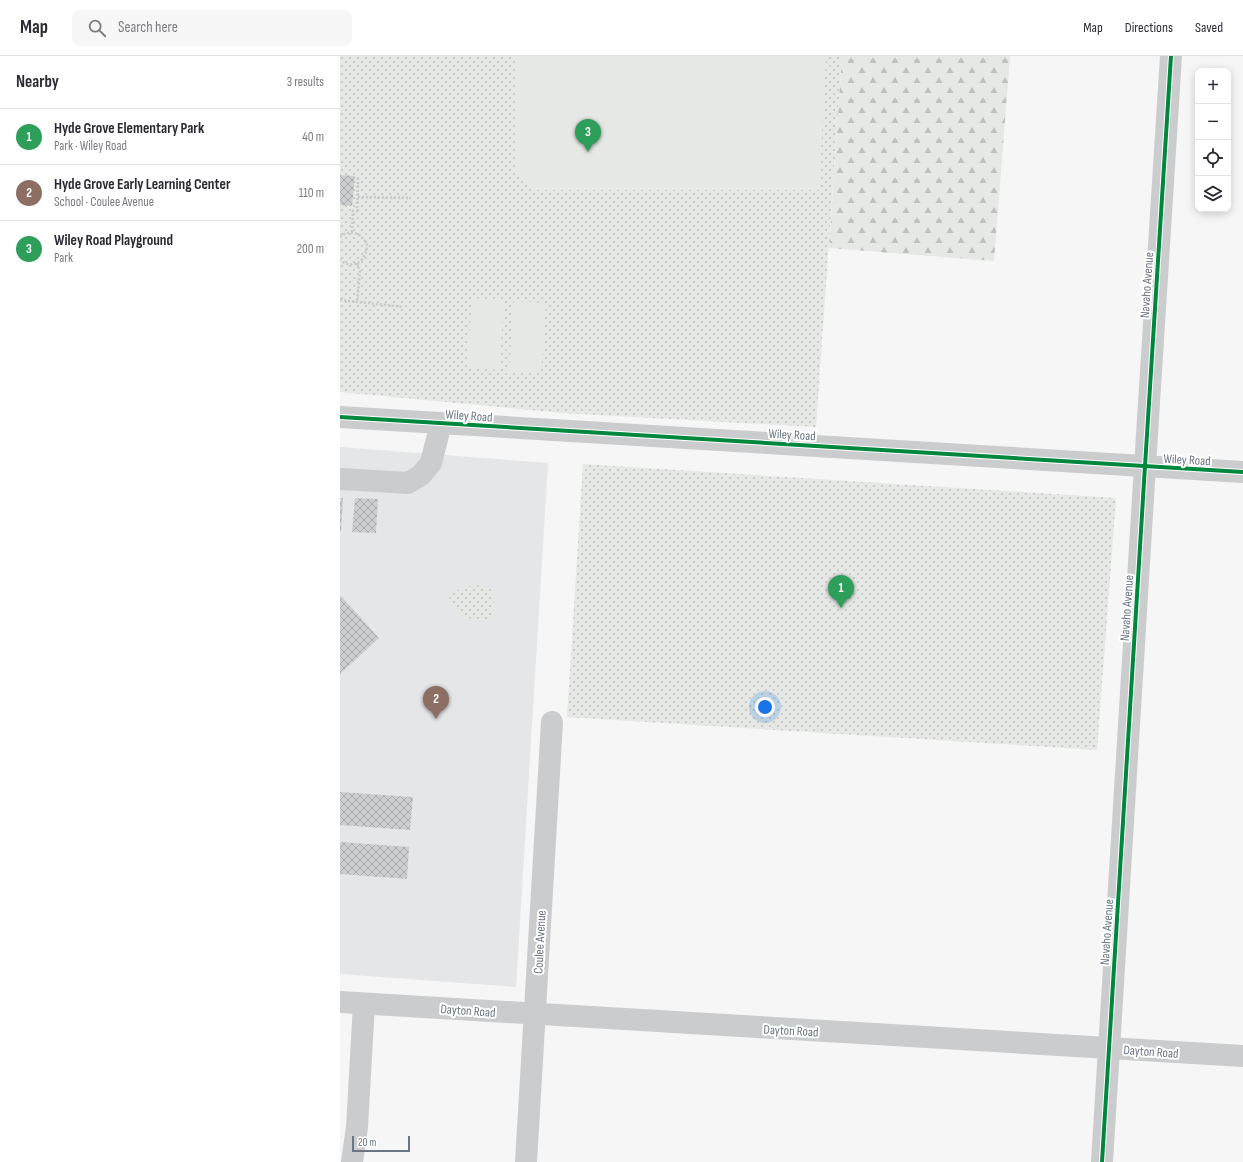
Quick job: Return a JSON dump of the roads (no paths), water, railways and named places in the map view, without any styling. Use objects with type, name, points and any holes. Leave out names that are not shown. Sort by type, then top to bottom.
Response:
[{"type":"street","name":"Navaho Avenue","points":[[1102,1162],[1171,56]]},
{"type":"street","name":"Wiley Road","points":[[340,417],[1243,472]]},
{"type":"street","points":[[340,479],[408,483],[421,475],[431,463],[441,423]]},
{"type":"street","name":"Coulee Avenue","points":[[526,1162],[552,722]]},
{"type":"street","name":"Dayton Road","points":[[340,1002],[534,1015],[1243,1056]]},
{"type":"street","points":[[352,1162],[356,1128],[364,1004]]},
{"type":"place","name":"Wiley Road Playground","points":[[588,152]]},
{"type":"place","name":"Hyde Grove Elementary Park","points":[[841,608]]},
{"type":"place","name":"Hyde Grove Early Learning Center","points":[[436,719]]}]
